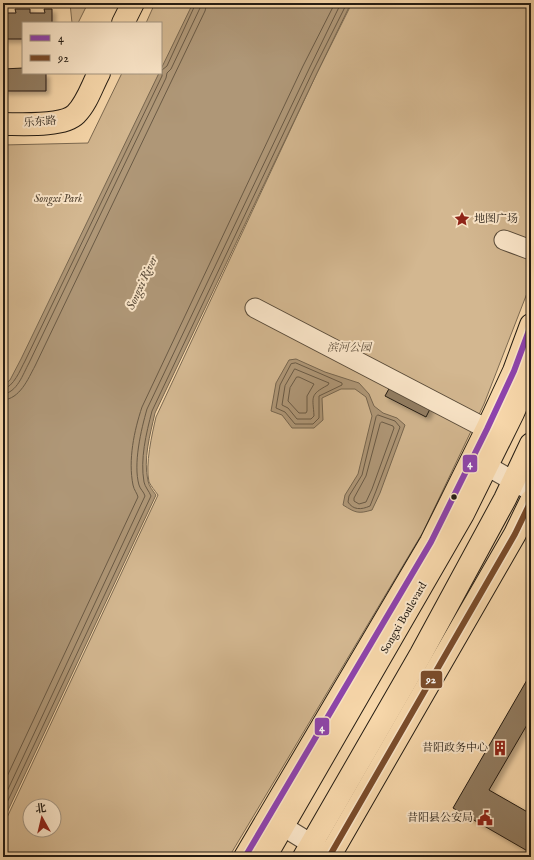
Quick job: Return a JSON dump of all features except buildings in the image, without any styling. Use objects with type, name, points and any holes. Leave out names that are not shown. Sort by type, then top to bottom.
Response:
[{"type":"main road","points":[[108,22],[118,3]]},
{"type":"main road","points":[[124,22],[133,3]]},
{"type":"main road","name":"乐东路","points":[[3,110],[55,109],[65,105],[76,90],[84,74]]},
{"type":"main road","name":"乐东路","points":[[3,124],[55,123],[75,115],[87,98],[99,74]]},
{"type":"main road","points":[[245,857],[431,542],[514,371],[531,325]]},
{"type":"main road","name":"Songxi Boulevard","points":[[266,857],[463,514],[513,413],[531,372]]},
{"type":"main road","points":[[308,850],[421,654],[505,499],[522,486],[531,444]]},
{"type":"main road","points":[[331,856],[515,534],[531,500]]},
{"type":"street","points":[[504,240],[531,250]]},
{"type":"street","points":[[255,308],[487,429]]},
{"type":"street","points":[[487,466],[522,486]]},
{"type":"street","points":[[284,827],[308,850],[331,856]]},
{"type":"green space","points":[[70,3],[88,3],[78,22],[72,22]]},
{"type":"green space","name":"Songxi Park","points":[[155,3],[209,3],[3,406],[3,145],[88,143],[122,74],[162,74],[162,22],[146,22]]},
{"type":"green space","name":"滨河公园","points":[[352,3],[531,3],[531,283],[484,404],[423,532],[229,857],[3,857],[3,826],[158,495],[149,482],[148,475],[150,450],[156,417],[316,75]]},
{"type":"water","name":"Songxi River","points":[[193,3],[351,3],[155,413],[146,464],[149,483],[156,495],[3,821],[3,386],[10,380],[21,359],[159,74],[162,74],[162,67]]},
{"type":"water","points":[[296,359],[325,372],[359,383],[369,394],[374,406],[383,413],[397,418],[405,425],[380,493],[372,510],[357,512],[343,505],[345,495],[358,474],[372,416],[366,397],[355,389],[341,389],[322,398],[323,420],[314,428],[292,428],[282,415],[271,411],[276,383],[289,360]]},
{"type":"transit line","name":"4","points":[[245,857],[431,542],[514,371],[531,325]]},
{"type":"transit line","name":"92","points":[[329,857],[515,534],[531,501]]},
{"type":"place","name":"地图广场","points":[[462,219]]},
{"type":"place","name":"昔阳政务中心","points":[[500,748]]},
{"type":"place","name":"昔阳县公安局","points":[[485,818]]}]
